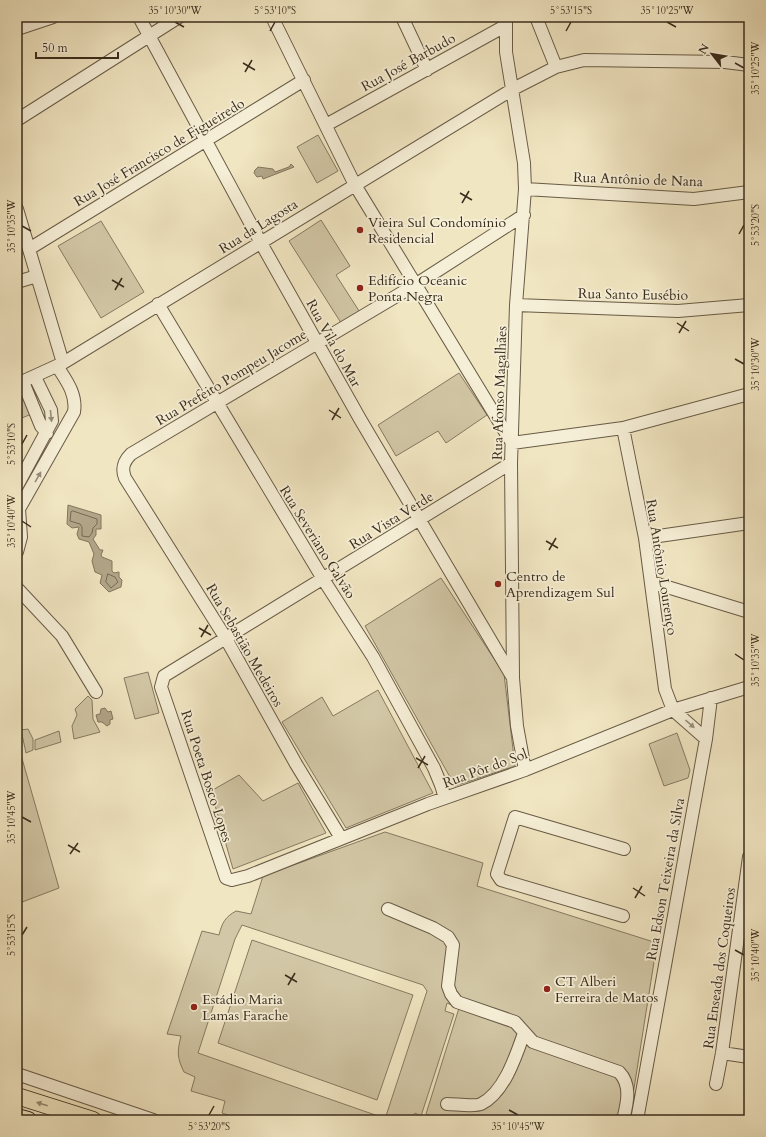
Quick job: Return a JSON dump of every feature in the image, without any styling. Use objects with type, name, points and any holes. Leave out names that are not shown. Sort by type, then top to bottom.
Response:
[{"type":"main road","points":[[17,1096],[93,1120]]},
{"type":"main road","points":[[17,1116],[28,1120]]},
{"type":"street","points":[[17,29],[53,17]]},
{"type":"street","name":"Rua Vila do Mar","points":[[139,17],[261,243],[420,520],[513,678]]},
{"type":"street","points":[[17,120],[179,17]]},
{"type":"street","points":[[272,17],[355,185],[512,443],[623,428],[748,398]]},
{"type":"street","points":[[402,17],[427,70]]},
{"type":"street","points":[[536,17],[556,67]]},
{"type":"street","name":"Rua José Barbudo","points":[[326,125],[427,70],[505,21]]},
{"type":"street","name":"Rua Afonso Magalhães","points":[[505,21],[506,52],[524,163],[525,189],[516,305],[512,443],[513,678],[517,726],[525,770]]},
{"type":"street","name":"Rua da Lagosta","points":[[20,383],[60,364],[513,89],[556,67],[569,63],[599,60],[725,62],[749,65]]},
{"type":"street","name":"Rua José Francisco de Figueiredo","points":[[29,249],[304,80]]},
{"type":"street","name":"Rua Antônio de Nana","points":[[525,189],[694,199],[749,192]]},
{"type":"street","points":[[17,209],[37,276],[60,364],[75,400],[74,412],[18,511],[21,537],[17,552]]},
{"type":"street","name":"Rua Prefeito Pompeu Jacome","points":[[122,468],[131,454],[415,285],[524,214]]},
{"type":"street","points":[[17,282],[37,276]]},
{"type":"street","name":"Rua Severiano Galvão","points":[[158,304],[323,579],[373,657],[434,768],[442,785],[445,798]]},
{"type":"street","name":"Rua Santo Eusébio","points":[[516,305],[678,311],[749,305]]},
{"type":"street","points":[[17,486],[52,422],[50,410],[35,377]]},
{"type":"street","points":[[20,383],[41,426],[47,433]]},
{"type":"street","name":"Rua Antônio Lourenço","points":[[623,428],[644,538],[665,689],[673,710]]},
{"type":"street","name":"Rua Vista Verde","points":[[164,676],[225,637],[323,579],[512,463]]},
{"type":"street","name":"Rua Sebastião Medeiros","points":[[122,468],[125,478],[225,637],[296,764],[341,838]]},
{"type":"street","points":[[644,538],[749,522]]},
{"type":"street","points":[[651,582],[749,612]]},
{"type":"street","points":[[17,588],[62,636],[96,692]]},
{"type":"street","name":"Rua Poeta Bosco Lopes","points":[[164,676],[161,687],[223,875],[232,880]]},
{"type":"street","name":"Rua Pôr do Sol","points":[[232,880],[248,876],[445,798],[525,770],[673,710],[749,687]]},
{"type":"street","name":"Rua Edson Teixeira da Silva","points":[[637,1120],[706,739],[711,698]]},
{"type":"street","points":[[673,710],[706,739]]},
{"type":"street","points":[[623,916],[501,880],[497,874],[515,817],[624,849]]},
{"type":"street","name":"Rua Enseada dos Coqueiros","points":[[716,1084],[722,1053],[749,857]]},
{"type":"street","points":[[388,909],[433,928],[448,937],[453,945],[448,986],[451,994],[457,1002],[515,1022],[533,1042],[619,1072],[627,1082],[628,1090],[623,1120]]},
{"type":"street","points":[[447,1104],[480,1105],[495,1094],[513,1064],[524,1033]]},
{"type":"street","points":[[722,1053],[749,1057]]},
{"type":"street","points":[[17,1074],[153,1120]]},
{"type":"shaded area","points":[[318,135],[338,171],[317,183],[297,147]]},
{"type":"shaded area","points":[[321,220],[350,266],[336,275],[361,314],[343,326],[289,241]]},
{"type":"shaded area","points":[[101,221],[144,292],[101,318],[58,246]]},
{"type":"shaded area","points":[[459,373],[487,415],[446,443],[438,431],[396,456],[378,425]]},
{"type":"shaded area","points":[[17,390],[20,390],[34,413],[17,420]]},
{"type":"shaded area","points":[[441,578],[504,674],[515,766],[455,786],[365,626]]},
{"type":"shaded area","points":[[148,672],[159,713],[135,719],[124,678]]},
{"type":"shaded area","points":[[378,690],[433,793],[346,828],[282,722],[322,697],[333,716]]},
{"type":"shaded area","points":[[88,696],[92,700],[93,719],[100,732],[74,739],[72,726],[77,715],[75,709]]},
{"type":"shaded area","points":[[28,729],[33,739],[33,750],[26,753],[21,730]]},
{"type":"shaded area","points":[[59,731],[61,742],[35,750],[35,740]]},
{"type":"shaded area","points":[[677,733],[690,770],[688,778],[664,786],[649,744]]},
{"type":"shaded area","points":[[17,741],[59,888],[17,904]]},
{"type":"shaded area","points":[[239,775],[263,801],[298,783],[326,833],[233,869],[211,791]]},
{"type":"shaded area","name":"CT Alberi Ferreira de Matos","points":[[385,832],[483,863],[477,886],[657,943],[629,1120],[444,1120],[426,1114],[459,1008],[447,1003],[445,1011],[454,1014],[421,1116],[415,1113],[410,1120],[243,1120],[222,1113],[225,1101],[191,1091],[195,1077],[184,1072],[180,1063],[178,1051],[181,1036],[167,1034],[202,931],[219,935],[224,921],[232,913],[236,911],[251,914],[263,876]],"holes":[[[242,925],[423,985],[427,991],[386,1116],[381,1117],[198,1053],[235,939]]]},
{"type":"shaded area","points":[[252,940],[413,995],[377,1100],[218,1043]]},
{"type":"water","points":[[291,164],[294,167],[263,179],[262,176],[257,177],[254,173],[258,167],[273,169],[275,172],[289,167]]},
{"type":"water","points":[[68,505],[101,515],[101,529],[96,529],[96,535],[93,539],[100,550],[103,550],[101,555],[102,557],[112,561],[112,571],[114,573],[119,572],[119,577],[122,580],[121,587],[109,592],[100,583],[102,575],[95,572],[92,561],[94,554],[89,542],[79,539],[77,534],[79,527],[72,528],[67,524]]},
{"type":"water","points":[[105,708],[108,712],[111,711],[113,719],[110,720],[110,724],[107,726],[102,722],[98,722],[96,715],[100,714],[101,709]]},
{"type":"place","name":"Vieira Sul Condomínio Residencial","points":[[360,230]]},
{"type":"place","name":"Edifício Oceanic Ponta Negra","points":[[360,288]]},
{"type":"place","name":"Centro de Aprendizagem Sul","points":[[498,584]]},
{"type":"place","name":"CT Alberi Ferreira de Matos","points":[[547,989]]},
{"type":"place","name":"Estádio Maria Lamas Farache","points":[[194,1007]]}]
